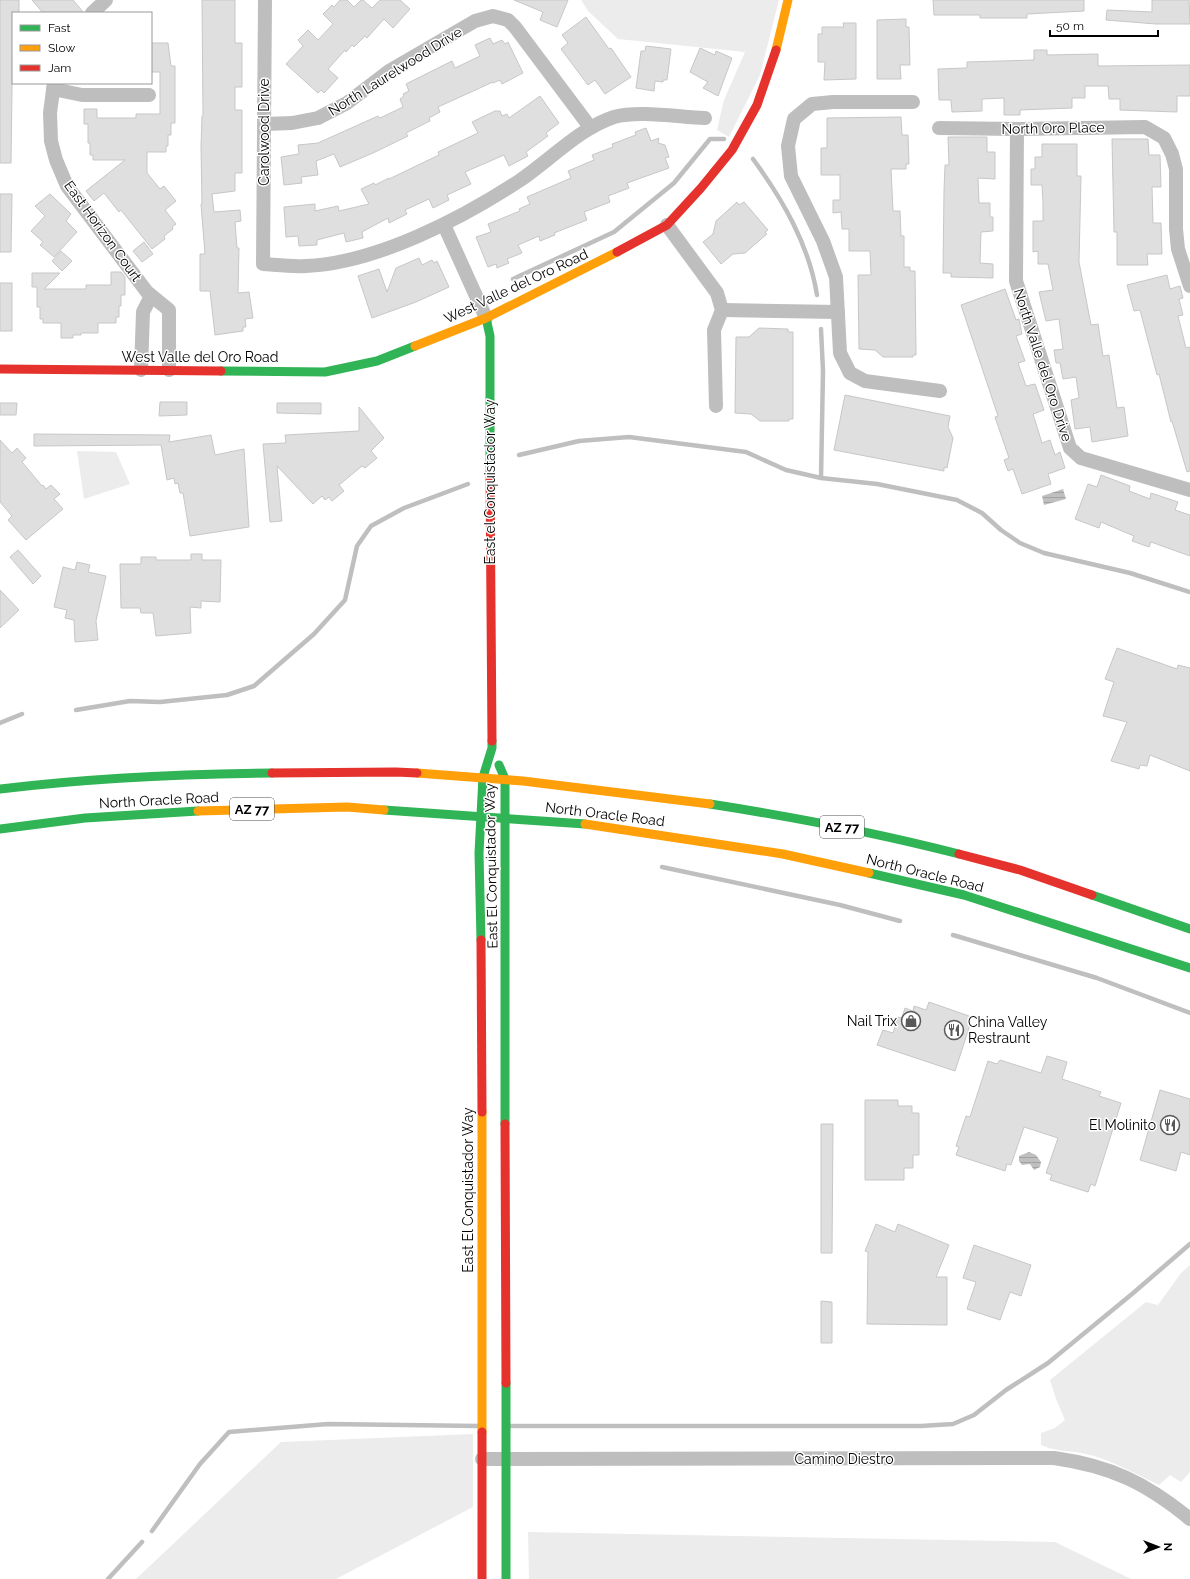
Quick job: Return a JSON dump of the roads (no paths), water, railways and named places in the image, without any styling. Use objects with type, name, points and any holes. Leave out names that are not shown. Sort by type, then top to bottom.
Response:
[{"type":"main road","name":"West Valle del Oro Road","points":[[0,369],[325,372],[377,361],[486,318],[595,264],[666,225],[701,188],[732,150],[757,105],[776,52],[788,0]]},
{"type":"main road","name":"East el Conquistador Way","points":[[486,318],[490,336],[490,658],[492,748]]},
{"type":"main road","name":"East El Conquistador Way","points":[[482,1459],[482,1021],[479,853],[483,777],[492,748]]},
{"type":"main road","name":"East El Conquistador Way","points":[[492,748],[505,779],[506,1459]]},
{"type":"main road","name":"North Oracle Road","points":[[0,789],[58,782],[186,774],[396,772],[505,779],[675,799],[800,818],[877,834],[1020,870],[1190,929]]},
{"type":"main road","name":"North Oracle Road","points":[[0,829],[85,818],[180,811],[347,807],[592,824],[783,854],[964,896],[1089,934],[1190,968]]},
{"type":"main road","points":[[482,1021],[506,1019]]},
{"type":"main road","points":[[482,1459],[482,1579]]},
{"type":"main road","points":[[506,1459],[506,1579]]},
{"type":"street","points":[[93,12],[106,0]]},
{"type":"street","name":"Carolwood Drive","points":[[265,0],[263,264],[306,266],[368,256],[444,225]]},
{"type":"street","name":"North Laurelwood Drive","points":[[265,124],[292,123],[318,118],[346,103],[389,71],[475,21],[502,13],[520,34],[590,127]]},
{"type":"street","points":[[53,86],[82,95],[149,95]]},
{"type":"street","name":"East Horizon Court","points":[[53,86],[50,112],[51,141],[56,160],[67,186],[152,296],[168,310],[170,370]]},
{"type":"street","points":[[913,102],[834,102],[812,104],[794,119],[788,146],[791,176],[823,241],[836,277],[840,354],[850,373],[865,381],[940,391]]},
{"type":"street","points":[[444,225],[519,181],[590,127],[616,117],[638,115],[705,118]]},
{"type":"street","name":"North Oro Place","points":[[939,128],[1016,129],[1145,127],[1164,138],[1172,154],[1176,169],[1176,236],[1178,249],[1190,286]]},
{"type":"street","name":"North Valle del Oro Drive","points":[[1016,129],[1016,281],[1070,448],[1081,458],[1190,490]]},
{"type":"street","name":"East el Conquistador Way","points":[[444,225],[486,318]]},
{"type":"street","points":[[666,225],[717,293],[722,310],[714,330],[716,406]]},
{"type":"street","points":[[141,370],[143,312],[152,296]]},
{"type":"street","points":[[722,310],[838,312]]},
{"type":"street","name":"Camino Diestro","points":[[482,1459],[1054,1458],[1104,1468],[1121,1474],[1146,1487],[1172,1504],[1190,1520]]},
{"type":"waterway","points":[[513,279],[614,232],[674,183],[710,139],[724,139]]},
{"type":"waterway","points":[[753,159],[775,191],[793,224],[808,258],[817,295]]},
{"type":"waterway","points":[[821,329],[823,371],[821,478]]},
{"type":"waterway","points":[[519,455],[579,441],[629,437],[746,452],[786,470],[821,478],[877,484],[957,500],[982,513],[1001,530],[1020,543],[1044,553],[1130,573],[1190,592]]},
{"type":"waterway","points":[[76,710],[130,701],[160,702],[227,695],[254,686],[314,634],[345,600],[357,546],[371,526],[404,508],[468,484]]},
{"type":"waterway","points":[[0,723],[22,714]]},
{"type":"waterway","points":[[662,867],[840,905],[900,921]]},
{"type":"waterway","points":[[953,935],[1097,978],[1190,1013]]},
{"type":"waterway","points":[[510,1426],[921,1426],[953,1424],[974,1415],[1006,1390],[1048,1363],[1190,1244]]},
{"type":"waterway","points":[[152,1531],[200,1464],[229,1432],[328,1424],[478,1426]]},
{"type":"waterway","points":[[108,1579],[142,1542]]},
{"type":"place","name":"Nail Trix","points":[[911,1021]]},
{"type":"place","name":"China Valley Restraunt","points":[[954,1030]]},
{"type":"place","name":"El Molinito","points":[[1170,1125]]}]
